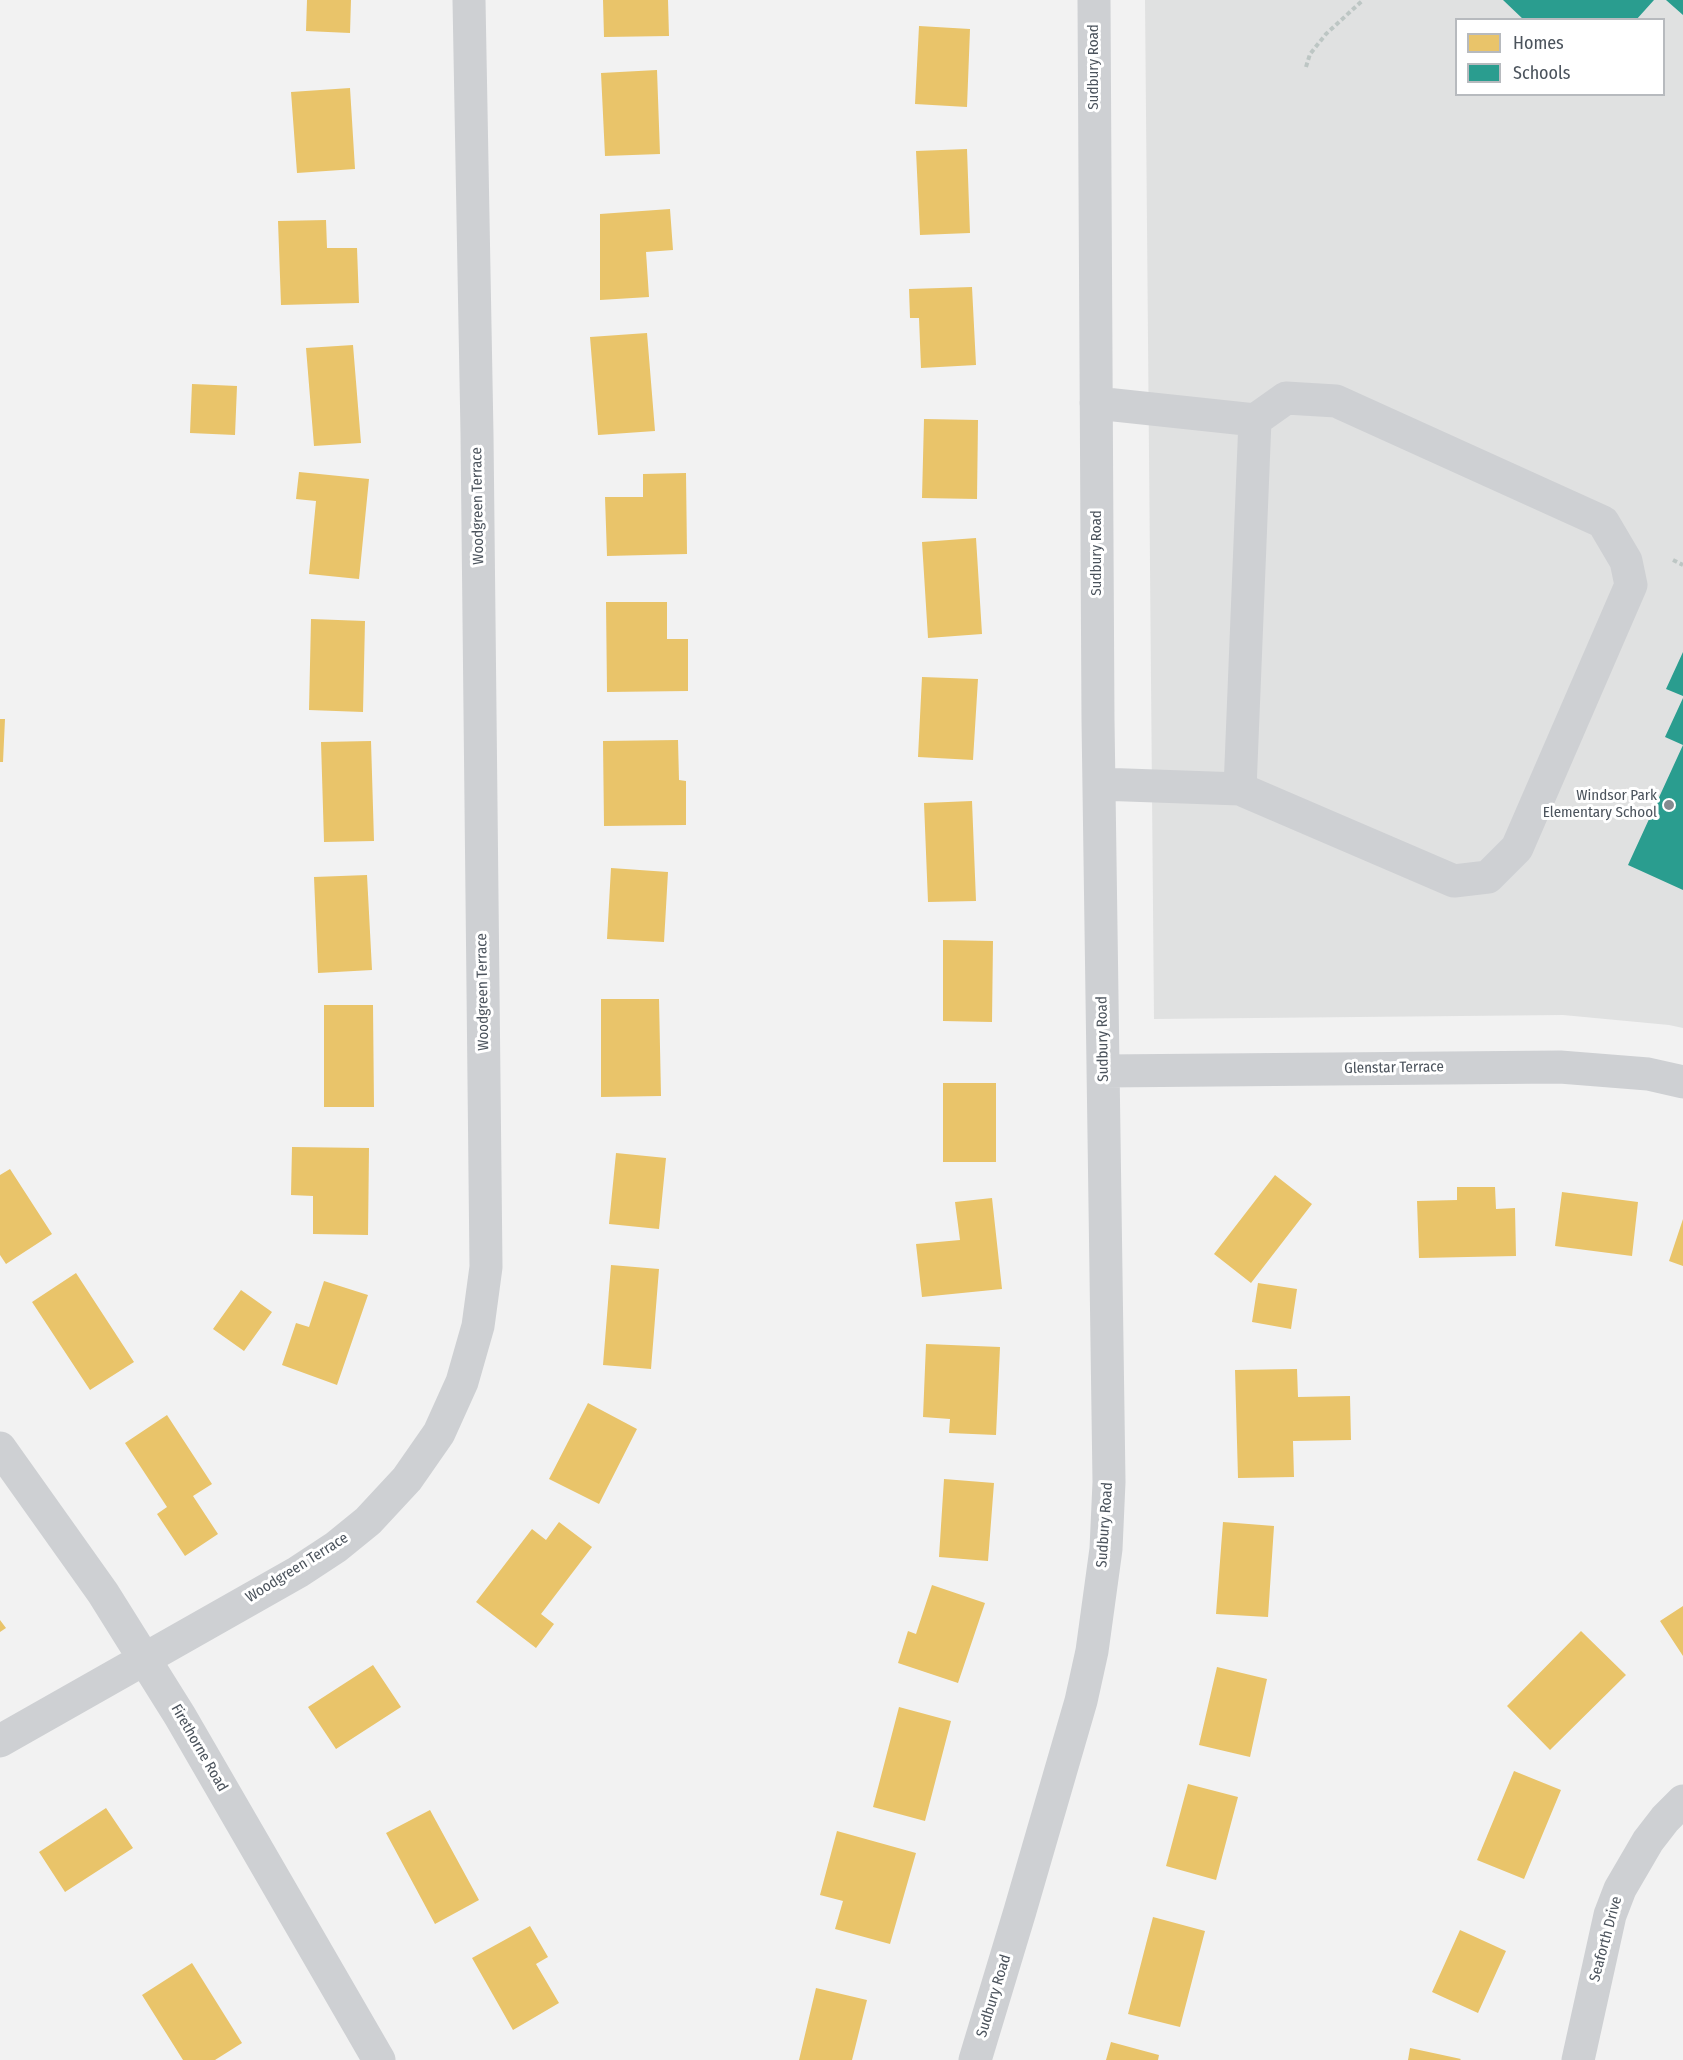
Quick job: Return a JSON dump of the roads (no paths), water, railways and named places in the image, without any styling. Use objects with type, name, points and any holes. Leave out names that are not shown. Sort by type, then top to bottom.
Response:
[{"type":"street","name":"Woodgreen Terrace","points":[[0,1741],[298,1572],[336,1547],[368,1521],[407,1479],[439,1433],[462,1382],[478,1326],[486,1267],[477,422],[469,0]]},
{"type":"street","name":"Sudbury Road","points":[[975,2060],[1080,1701],[1092,1651],[1106,1549],[1109,1482],[1099,784],[1094,0]]},
{"type":"street","points":[[1096,404],[1256,420],[1286,398],[1336,401],[1603,522],[1626,561],[1631,585],[1517,848],[1488,877],[1454,880],[1240,789],[1099,784]]},
{"type":"street","points":[[1240,789],[1256,420]]},
{"type":"street","name":"Glenstar Terrace","points":[[1104,1071],[1560,1066],[1648,1074],[1683,1082]]},
{"type":"street","name":"Firethorne Road","points":[[0,1448],[103,1593],[180,1716],[379,2060]]},
{"type":"street","name":"Seaforth Drive","points":[[1578,2060],[1582,2032],[1610,1916],[1620,1889],[1648,1841],[1683,1801]]},
{"type":"place","name":"Windsor Park Elementary School","points":[[1669,805]]}]
